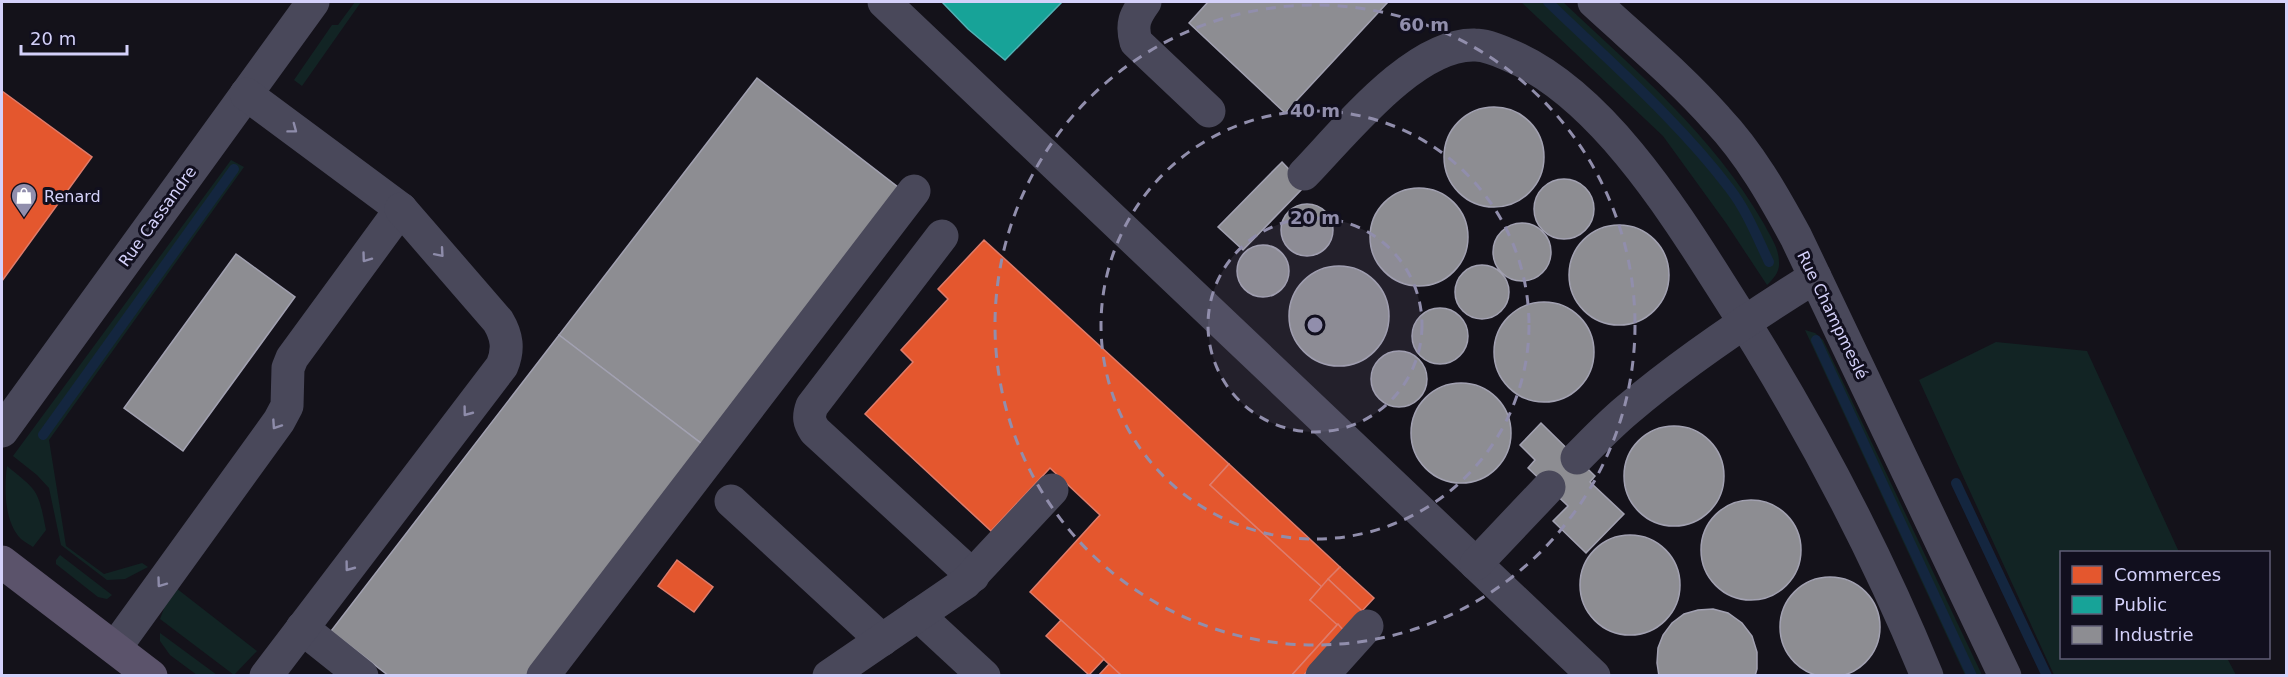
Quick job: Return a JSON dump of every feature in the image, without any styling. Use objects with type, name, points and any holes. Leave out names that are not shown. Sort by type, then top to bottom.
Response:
[{"type":"main road","points":[[2,562],[151,675]]},
{"type":"street","name":"Rue Cassandre","points":[[2,431],[313,2]]},
{"type":"street","points":[[884,2],[1594,675]]},
{"type":"street","points":[[1145,2],[1134,17],[1132,29],[1136,42],[1209,111]]},
{"type":"street","name":"Rue Champmeslé","points":[[1594,2],[1717,118],[1773,195],[1815,277],[2006,675]]},
{"type":"street","points":[[1304,174],[1400,77],[1425,58],[1451,48],[1475,45],[1494,48],[1521,60],[1552,79],[1613,136],[1674,212],[1744,321],[1829,467],[1899,610],[1927,675]]},
{"type":"street","points":[[246,93],[401,209],[498,321],[507,343],[507,355],[502,366],[266,675]]},
{"type":"street","points":[[543,675],[914,191]]},
{"type":"street","points":[[115,648],[279,421],[286,406],[288,368],[292,358],[401,209]]},
{"type":"street","points":[[942,236],[813,406],[809,414],[809,423],[973,576]]},
{"type":"street","points":[[1577,458],[1625,411],[1702,350],[1815,277]]},
{"type":"street","points":[[1476,564],[1548,487]]},
{"type":"street","points":[[829,675],[973,576],[1052,490]]},
{"type":"street","points":[[731,501],[882,640]]},
{"type":"street","points":[[918,615],[984,675]]},
{"type":"street","points":[[1322,675],[1367,626]]},
{"type":"street","points":[[302,628],[362,675]]},
{"type":"shaded area","points":[[355,2],[361,2],[302,86],[294,80],[332,25],[338,25]]},
{"type":"shaded area","points":[[1521,2],[1563,2],[1645,79],[1697,133],[1744,192],[1774,242],[1778,252],[1779,266],[1776,275],[1767,285],[1726,223],[1663,136]]},
{"type":"shaded area","points":[[231,160],[244,167],[49,440],[66,546],[104,574],[142,563],[148,567],[125,579],[107,580],[61,545],[49,488],[13,456]]},
{"type":"shaded area","points":[[1805,330],[1815,333],[1823,340],[1982,675],[1965,675]]},
{"type":"shaded area","points":[[1996,342],[2087,351],[2179,551],[2060,551],[2060,659],[2228,659],[2236,675],[2054,675],[1919,380]]},
{"type":"shaded area","points":[[7,466],[31,487],[39,499],[46,530],[33,547],[21,539],[11,524],[6,504]]},
{"type":"shaded area","points":[[60,555],[112,595],[107,599],[98,597],[56,564]]},
{"type":"shaded area","points":[[176,588],[257,651],[234,675],[160,619],[166,603]]},
{"type":"shaded area","points":[[160,633],[217,675],[197,675],[170,655],[160,641]]},
{"type":"building: Commerces","name":"Renard","points":[[2,91],[92,157],[2,281]]},
{"type":"building: Commerces","points":[[984,240],[1229,464],[1210,485],[1322,587],[1310,600],[1338,624],[1291,676],[1122,676],[1030,592],[1100,515],[1050,468],[991,531],[865,414],[913,362],[901,350],[948,299],[938,289]]},
{"type":"building: Commerces","points":[[1229,464],[1340,567],[1322,587],[1210,485]]},
{"type":"building: Commerces","points":[[677,560],[713,587],[694,612],[658,586]]},
{"type":"building: Commerces","points":[[1340,567],[1374,598],[1362,611],[1328,579]]},
{"type":"building: Commerces","points":[[1328,579],[1362,611],[1344,631],[1310,600]]},
{"type":"building: Commerces","points":[[1061,620],[1104,659],[1089,675],[1046,636]]},
{"type":"building: Commerces","points":[[1338,624],[1344,631],[1303,676],[1291,676]]},
{"type":"building: Commerces","points":[[1109,664],[1122,676],[1098,676]]},
{"type":"building: Public","points":[[942,2],[1062,2],[1005,60],[968,29]]},
{"type":"building: Industrie","points":[[1208,2],[1388,2],[1285,113],[1189,23]]},
{"type":"building: Industrie","points":[[757,78],[903,191],[706,447],[559,335]]},
{"type":"building: Industrie","points":[[1494,107],[1522,115],[1536,129],[1544,157],[1536,185],[1522,199],[1494,207],[1466,199],[1452,185],[1444,157],[1452,129],[1466,115]]},
{"type":"building: Industrie","points":[[1282,162],[1305,186],[1243,250],[1218,227]]},
{"type":"building: Industrie","points":[[1564,179],[1581,184],[1589,192],[1594,209],[1589,226],[1581,234],[1564,239],[1547,234],[1539,226],[1534,209],[1539,192],[1547,184]]},
{"type":"building: Industrie","points":[[1409,188],[1429,188],[1454,202],[1465,218],[1468,237],[1465,256],[1454,272],[1429,286],[1409,286],[1392,278],[1378,264],[1370,247],[1370,227],[1378,210],[1392,196]]},
{"type":"building: Industrie","points":[[1302,204],[1312,204],[1322,208],[1329,215],[1333,230],[1329,245],[1322,252],[1312,256],[1302,256],[1292,252],[1285,245],[1281,235],[1281,225],[1285,215],[1292,208]]},
{"type":"building: Industrie","points":[[1516,223],[1528,223],[1543,231],[1551,246],[1551,258],[1543,273],[1528,281],[1516,281],[1501,273],[1493,258],[1493,246],[1501,231]]},
{"type":"building: Industrie","points":[[1619,225],[1638,229],[1654,240],[1665,256],[1669,275],[1665,294],[1654,310],[1638,321],[1619,325],[1600,321],[1584,310],[1573,294],[1569,275],[1573,256],[1584,240],[1600,229]]},
{"type":"building: Industrie","points":[[1258,245],[1268,245],[1282,252],[1289,271],[1282,290],[1268,297],[1258,297],[1248,293],[1241,286],[1237,276],[1237,266],[1241,256],[1248,249]]},
{"type":"building: Industrie","points":[[236,254],[295,297],[183,451],[124,408]]},
{"type":"building: Industrie","points":[[1477,265],[1487,265],[1497,269],[1505,277],[1509,292],[1505,307],[1497,315],[1487,319],[1477,319],[1467,315],[1459,307],[1455,297],[1455,287],[1459,277],[1467,269]]},
{"type":"building: Industrie","points":[[1339,266],[1367,274],[1381,288],[1389,316],[1381,344],[1367,358],[1339,366],[1311,358],[1297,344],[1289,316],[1297,288],[1311,274]]},
{"type":"building: Industrie","points":[[1544,302],[1572,310],[1586,324],[1594,352],[1586,380],[1572,394],[1544,402],[1516,394],[1502,380],[1494,352],[1502,324],[1516,310]]},
{"type":"building: Industrie","points":[[1440,308],[1451,310],[1460,316],[1466,325],[1468,336],[1466,347],[1460,356],[1451,362],[1440,364],[1429,362],[1420,356],[1414,347],[1412,336],[1414,325],[1420,316],[1429,310]]},
{"type":"building: Industrie","points":[[559,335],[706,447],[529,676],[389,676],[331,631]]},
{"type":"building: Industrie","points":[[1393,351],[1405,351],[1415,355],[1423,363],[1427,379],[1423,395],[1415,403],[1405,407],[1393,407],[1383,403],[1375,395],[1371,385],[1371,373],[1375,363],[1383,355]]},
{"type":"building: Industrie","points":[[1461,383],[1489,391],[1503,405],[1511,433],[1503,461],[1489,475],[1461,483],[1433,475],[1419,461],[1411,433],[1419,405],[1433,391]]},
{"type":"building: Industrie","points":[[1541,423],[1595,476],[1590,482],[1624,514],[1586,553],[1553,521],[1568,506],[1528,468],[1535,460],[1520,445]]},
{"type":"building: Industrie","points":[[1674,426],[1693,430],[1709,441],[1720,457],[1724,476],[1720,495],[1709,511],[1693,522],[1674,526],[1655,522],[1639,511],[1628,495],[1624,476],[1628,457],[1639,441],[1655,430]]},
{"type":"building: Industrie","points":[[1751,500],[1779,508],[1793,522],[1801,550],[1793,578],[1779,592],[1751,600],[1723,592],[1709,578],[1701,550],[1709,522],[1723,508]]},
{"type":"building: Industrie","points":[[1630,535],[1649,539],[1665,550],[1676,566],[1680,585],[1676,604],[1665,620],[1649,631],[1630,635],[1611,631],[1595,620],[1584,604],[1580,585],[1584,566],[1595,550],[1611,539]]},
{"type":"building: Industrie","points":[[1830,577],[1849,581],[1865,592],[1876,608],[1880,627],[1876,646],[1865,662],[1849,673],[1830,677],[1811,673],[1795,662],[1784,646],[1780,627],[1784,608],[1795,592],[1811,581]]},
{"type":"building: Industrie","points":[[1713,609],[1728,613],[1742,623],[1752,636],[1757,652],[1755,676],[1659,676],[1658,648],[1663,635],[1672,623],[1684,614]]},
{"type":"waterway","points":[[1548,2],[1643,92],[1710,164],[1742,206],[1769,262]]},
{"type":"waterway","points":[[43,435],[234,169]]},
{"type":"waterway","points":[[1816,340],[1972,676]]},
{"type":"waterway","points":[[1956,483],[2047,676]]},
{"type":"place","name":"Renard","points":[[24,219]]}]
